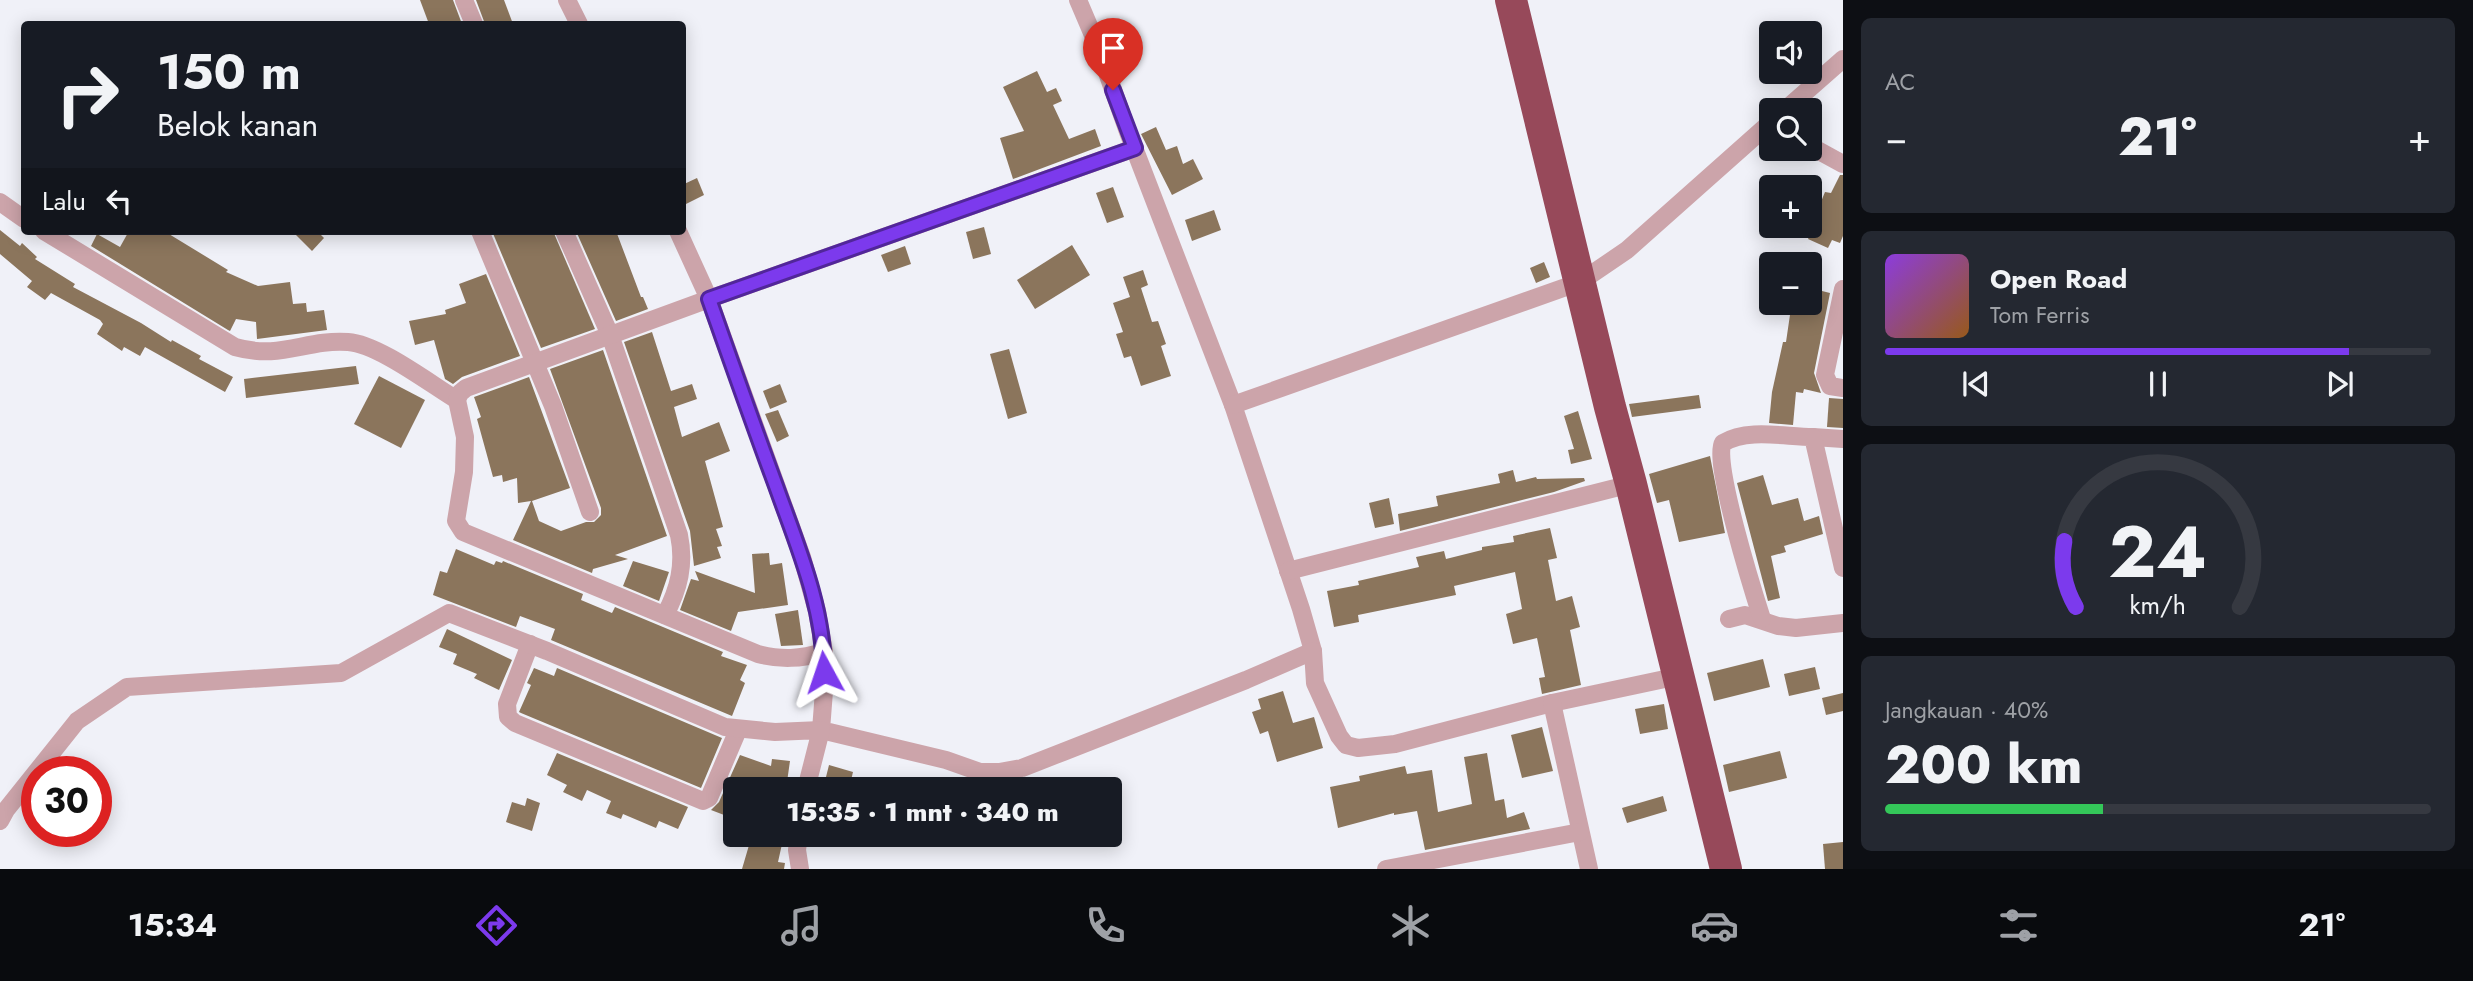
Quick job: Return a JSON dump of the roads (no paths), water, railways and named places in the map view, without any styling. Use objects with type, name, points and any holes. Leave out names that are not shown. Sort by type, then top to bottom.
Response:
[{"type":"highway","points":[[1511,0],[1726,869]]},
{"type":"street","points":[[464,0],[473,21]]},
{"type":"street","points":[[567,0],[578,21]]},
{"type":"street","points":[[1078,0],[1233,405],[1313,651],[1315,683],[1346,746],[1374,748],[1395,744],[1552,703],[1679,676]]},
{"type":"street","points":[[1799,98],[1843,59]]},
{"type":"street","points":[[1233,405],[1580,282],[1627,250],[1759,134]]},
{"type":"street","points":[[457,400],[466,388],[535,362],[1135,148]]},
{"type":"street","points":[[1822,153],[1843,164]]},
{"type":"street","points":[[0,202],[21,217]]},
{"type":"street","points":[[51,235],[235,347],[252,352],[273,353],[345,341],[361,344],[457,400],[466,451],[456,516],[458,528],[471,537],[758,654],[776,659],[799,659],[824,652]]},
{"type":"street","points":[[482,235],[553,406],[590,512]]},
{"type":"street","points":[[566,235],[610,335],[682,548],[680,578],[665,615]]},
{"type":"street","points":[[680,235],[709,299],[802,558],[817,611],[824,652],[824,691],[821,730],[809,777]]},
{"type":"street","points":[[1843,294],[1825,375],[1830,386],[1843,388]]},
{"type":"street","points":[[1762,620],[1740,544],[1720,447],[1730,439],[1759,434],[1843,439]]},
{"type":"street","points":[[1813,438],[1843,568]]},
{"type":"street","points":[[1288,571],[1631,484]]},
{"type":"street","points":[[0,821],[77,721],[127,687],[341,673],[449,613],[530,644],[725,727],[775,732],[821,730],[946,760],[980,772],[1022,768],[1313,651]]},
{"type":"street","points":[[1729,619],[1745,615],[1771,625],[1796,628],[1843,623]]},
{"type":"street","points":[[530,644],[507,704],[508,717],[515,723],[670,788],[703,801],[709,797],[738,730]]},
{"type":"street","points":[[1552,703],[1589,869]]},
{"type":"street","points":[[1386,869],[1580,832]]},
{"type":"street","points":[[797,847],[800,869]]}]
